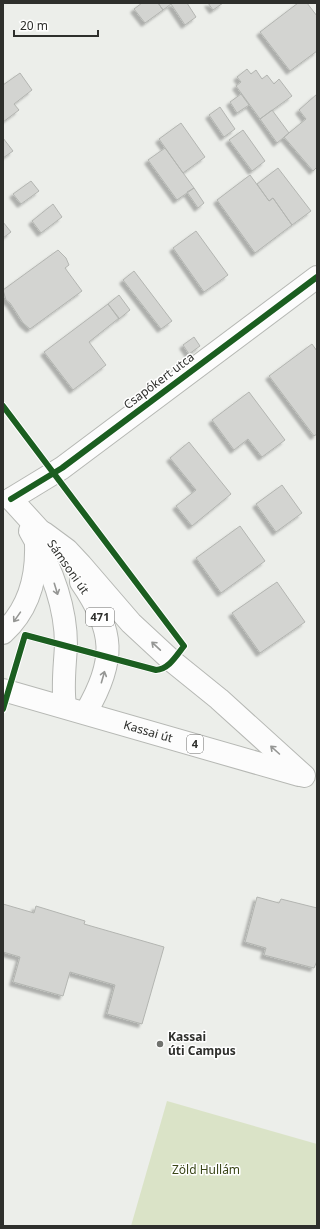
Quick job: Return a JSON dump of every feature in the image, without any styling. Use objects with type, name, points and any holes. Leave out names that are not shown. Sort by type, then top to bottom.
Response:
[{"type":"main road","name":"Csapókert utca","points":[[7,493],[62,468],[317,277]]},
{"type":"main road","name":"Sámsoni út","points":[[7,493],[40,536],[83,585],[99,612],[107,634],[108,657],[102,681],[86,712]]},
{"type":"main road","name":"Sámsoni út","points":[[40,536],[63,616],[66,646],[62,691],[65,706]]},
{"type":"main road","points":[[3,633],[14,621],[29,596],[40,536],[67,550],[131,623],[172,661],[219,699],[310,778]]},
{"type":"main road","name":"Kassai út","points":[[3,690],[86,712],[310,778]]},
{"type":"green space","name":"Zöld Hullám","points":[[167,1101],[317,1144],[317,1226],[131,1226]]},
{"type":"building","points":[[142,3],[158,3],[163,10],[145,23],[134,9]]},
{"type":"building","points":[[158,3],[187,3],[196,17],[185,25],[171,4],[163,10]]},
{"type":"building","points":[[208,3],[223,3],[213,10]]},
{"type":"building","points":[[298,3],[307,3],[317,16],[317,51],[290,71],[260,32]]},
{"type":"building","points":[[247,69],[251,74],[256,70],[262,79],[267,75],[274,84],[279,79],[292,96],[260,119],[236,86],[241,82],[237,77]]},
{"type":"building","points":[[20,73],[32,90],[14,104],[19,110],[3,122],[3,85]]},
{"type":"building","points":[[241,94],[249,105],[237,113],[230,102]]},
{"type":"building","points":[[317,94],[317,167],[313,171],[284,137],[306,119],[299,110]]},
{"type":"building","points":[[220,107],[235,129],[224,137],[209,115]]},
{"type":"building","points":[[272,110],[289,133],[277,143],[260,119]]},
{"type":"building","points":[[181,123],[205,157],[183,173],[159,139]]},
{"type":"building","points":[[243,130],[265,161],[252,171],[229,140]]},
{"type":"building","points":[[3,138],[13,151],[3,158]]},
{"type":"building","points":[[165,148],[194,188],[177,200],[148,160]]},
{"type":"building","points":[[278,168],[311,211],[292,225],[273,198],[269,201],[257,184]]},
{"type":"building","points":[[250,175],[269,201],[273,198],[292,225],[255,253],[217,200]]},
{"type":"building","points":[[31,181],[39,191],[21,204],[13,194]]},
{"type":"building","points":[[194,188],[204,203],[198,208],[187,192]]},
{"type":"building","points":[[53,204],[62,217],[41,233],[32,221]]},
{"type":"building","points":[[3,222],[11,232],[3,238]]},
{"type":"building","points":[[196,231],[228,275],[204,292],[173,248]]},
{"type":"building","points":[[58,250],[66,258],[69,265],[65,268],[82,291],[30,329],[23,323],[10,303],[6,300],[3,290]]},
{"type":"building","points":[[134,271],[172,321],[161,329],[123,280]]},
{"type":"building","points":[[119,295],[130,310],[119,319],[108,304]]},
{"type":"building","points":[[108,304],[119,318],[89,342],[106,365],[73,390],[44,352]]},
{"type":"building","points":[[194,337],[200,346],[189,354],[183,345]]},
{"type":"building","points":[[312,344],[317,351],[317,434],[314,436],[269,376]]},
{"type":"building","points":[[249,392],[285,440],[262,457],[248,439],[234,450],[212,420]]},
{"type":"building","points":[[189,442],[231,494],[192,526],[176,506],[196,490],[170,458]]},
{"type":"building","points":[[282,485],[302,513],[276,532],[256,504]]},
{"type":"building","points":[[240,526],[265,561],[221,593],[196,558]]},
{"type":"building","points":[[277,582],[305,622],[260,653],[232,613]]},
{"type":"building","points":[[257,897],[279,903],[281,899],[317,908],[317,961],[314,968],[264,955],[266,948],[245,942]]},
{"type":"building","points":[[3,904],[34,913],[36,906],[85,921],[84,924],[164,947],[142,1024],[107,1014],[115,985],[70,972],[63,996],[13,982],[20,957],[3,952]]},
{"type":"cycle path","points":[[11,499],[62,468],[317,277]]},
{"type":"cycle path","points":[[3,406],[184,646],[168,665],[156,670],[25,635],[3,709]]},
{"type":"place","name":"Kassai úti Campus","points":[[160,1044]]}]
